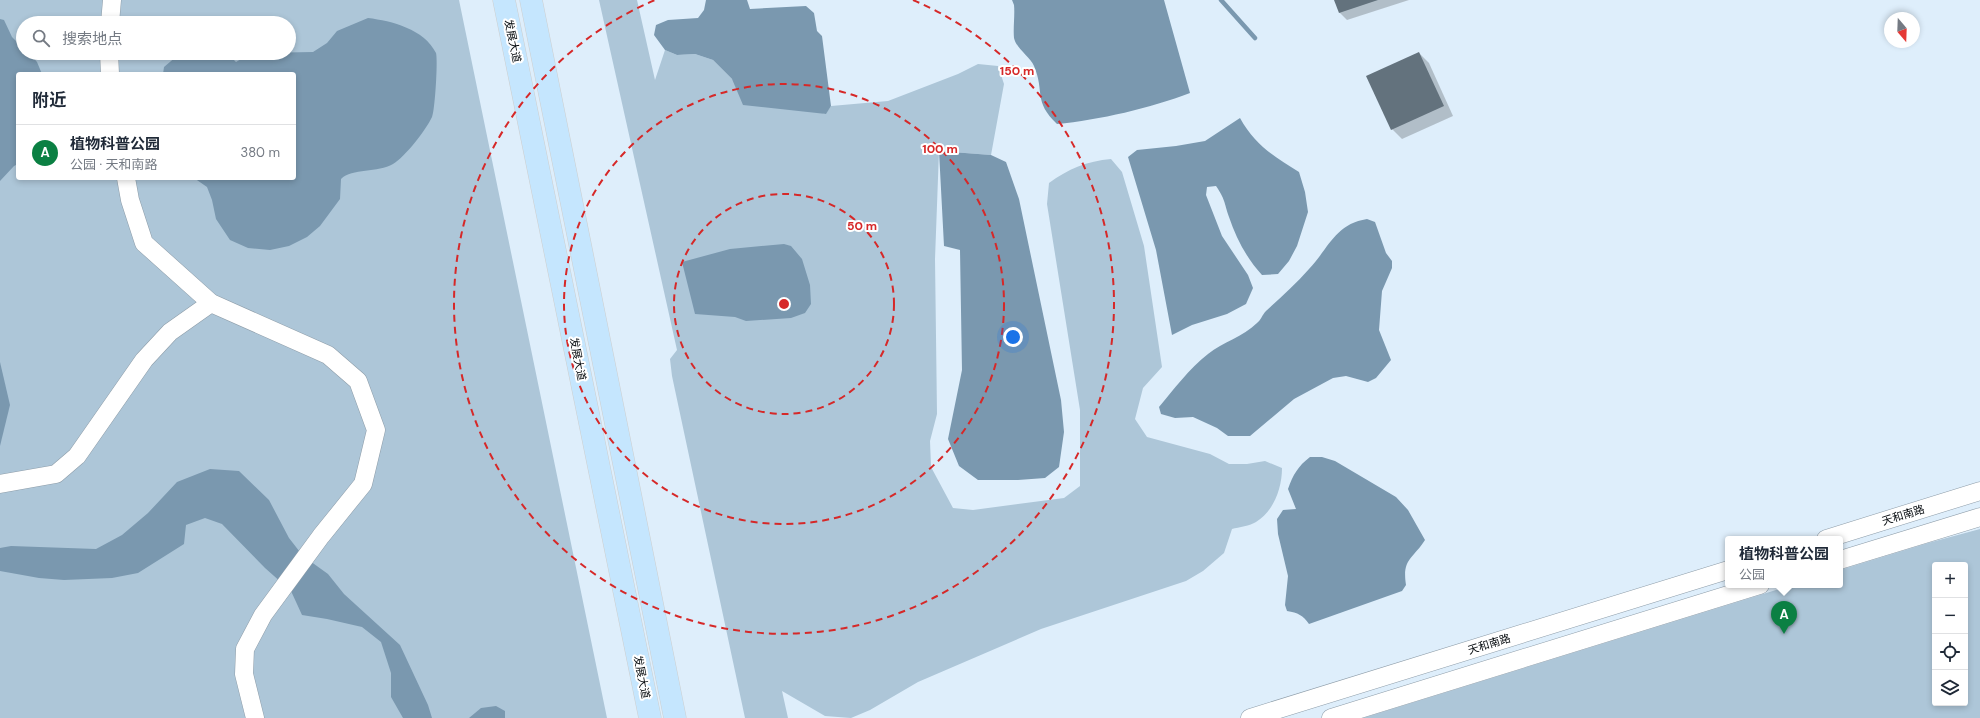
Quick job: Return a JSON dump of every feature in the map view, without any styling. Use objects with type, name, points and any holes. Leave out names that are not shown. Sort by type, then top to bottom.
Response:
[{"type":"main road","name":"发展大道","points":[[504,0],[650,718]]},
{"type":"main road","points":[[531,0],[675,718]]},
{"type":"street","points":[[111,16],[112,0]]},
{"type":"street","points":[[126,180],[130,200],[144,243],[211,303],[328,354],[358,381],[376,430],[363,484],[321,536],[263,615],[245,649],[244,674],[255,718]]},
{"type":"street","points":[[0,484],[56,474],[77,456],[144,360],[170,332],[211,303]]},
{"type":"street","name":"天和南路","points":[[1836,536],[1980,491]]},
{"type":"street","points":[[1843,559],[1980,517]]},
{"type":"street","name":"天和南路","points":[[1250,718],[1725,571]]},
{"type":"street","points":[[1330,718],[1750,588]]},
{"type":"shaded area","points":[[0,0],[459,0],[607,718],[0,718]]},
{"type":"shaded area","points":[[599,0],[637,0],[655,80],[665,50],[677,55],[695,54],[713,60],[732,79],[825,114],[831,106],[888,101],[958,74],[978,64],[998,66],[1004,84],[991,155],[939,151],[935,259],[937,414],[930,441],[931,467],[953,508],[973,510],[1064,498],[1080,486],[1080,410],[1047,204],[1049,183],[1078,166],[1111,159],[1122,172],[1144,246],[1162,367],[1143,388],[1135,419],[1147,437],[1210,454],[1229,464],[1247,464],[1265,461],[1282,468],[1279,491],[1268,512],[1254,523],[1232,529],[1224,553],[1203,571],[1186,581],[1041,629],[918,682],[870,710],[851,718],[825,716],[782,691],[788,718],[745,718],[672,376],[670,359],[677,350]]},
{"type":"shaded area","points":[[706,0],[747,0],[750,9],[806,6],[814,13],[817,31],[822,36],[831,106],[826,114],[743,105],[732,79],[713,60],[695,54],[677,55],[665,50],[654,35],[656,25],[668,20],[698,18],[704,10]]},
{"type":"shaded area","points":[[1012,0],[1164,0],[1190,93],[1159,104],[1125,113],[1090,120],[1057,124],[1045,109],[1042,102],[1034,66],[1015,42],[1014,5]]},
{"type":"shaded area","points":[[368,18],[397,24],[416,32],[424,38],[431,45],[437,57],[432,117],[420,136],[398,161],[380,169],[352,173],[341,179],[340,199],[320,226],[307,237],[289,246],[270,250],[248,248],[230,240],[216,219],[212,200],[207,187],[197,180],[296,180],[296,72],[163,72],[164,67],[172,60],[234,60],[236,62],[239,60],[296,60],[296,52],[313,52],[327,43],[337,31]]},
{"type":"shaded area","points":[[0,19],[4,20],[12,37],[16,41],[16,60],[35,60],[41,72],[16,72],[16,165],[0,181]]},
{"type":"shaded area","points":[[1240,118],[1258,143],[1281,161],[1299,172],[1305,192],[1308,212],[1297,246],[1289,261],[1278,274],[1262,275],[1247,255],[1239,240],[1219,190],[1216,186],[1207,187],[1206,195],[1222,236],[1248,275],[1253,288],[1246,304],[1227,314],[1192,325],[1172,335],[1156,250],[1128,157],[1137,150],[1205,141]]},
{"type":"shaded area","points":[[939,151],[991,155],[1006,162],[1019,199],[1061,400],[1064,432],[1059,467],[1045,478],[978,480],[959,466],[948,439],[962,370],[960,250],[944,246]]},
{"type":"shaded area","points":[[1367,219],[1375,222],[1386,253],[1392,261],[1392,268],[1382,291],[1379,330],[1391,360],[1376,378],[1368,382],[1346,376],[1333,378],[1294,399],[1250,436],[1228,436],[1217,428],[1193,417],[1175,418],[1161,414],[1159,407],[1194,366],[1208,354],[1246,332],[1258,322],[1266,311],[1304,275],[1340,231],[1356,222]]},
{"type":"shaded area","points":[[784,244],[791,246],[802,259],[810,285],[811,304],[805,313],[791,318],[746,321],[735,317],[695,314],[682,262],[730,249]]},
{"type":"shaded area","points":[[0,362],[10,405],[0,446]]},
{"type":"shaded area","points":[[1310,457],[1322,457],[1335,461],[1396,497],[1408,510],[1425,540],[1409,560],[1405,570],[1406,585],[1402,591],[1309,624],[1305,618],[1300,615],[1287,611],[1285,605],[1288,576],[1278,534],[1277,519],[1283,510],[1296,509],[1288,489],[1296,471]]},
{"type":"shaded area","points":[[210,469],[239,471],[269,500],[289,538],[303,556],[328,574],[344,594],[400,645],[428,705],[432,718],[403,718],[391,697],[391,673],[381,642],[362,627],[302,615],[291,591],[265,568],[222,524],[205,518],[186,525],[184,544],[138,573],[112,578],[64,580],[39,578],[0,571],[0,548],[11,546],[96,549],[122,535],[148,513],[177,482]]},
{"type":"shaded area","points":[[1980,529],[1980,718],[1363,718],[1782,588],[1843,588],[1843,569]]},
{"type":"shaded area","points":[[496,706],[505,711],[505,718],[469,718],[481,708]]},
{"type":"building","points":[[1334,0],[1378,0],[1339,13]]},
{"type":"building","points":[[1419,52],[1444,106],[1391,130],[1366,76]]},
{"type":"waterway","points":[[1221,0],[1255,38]]},
{"type":"place","name":"植物科普公园","points":[[1784,634]]}]
